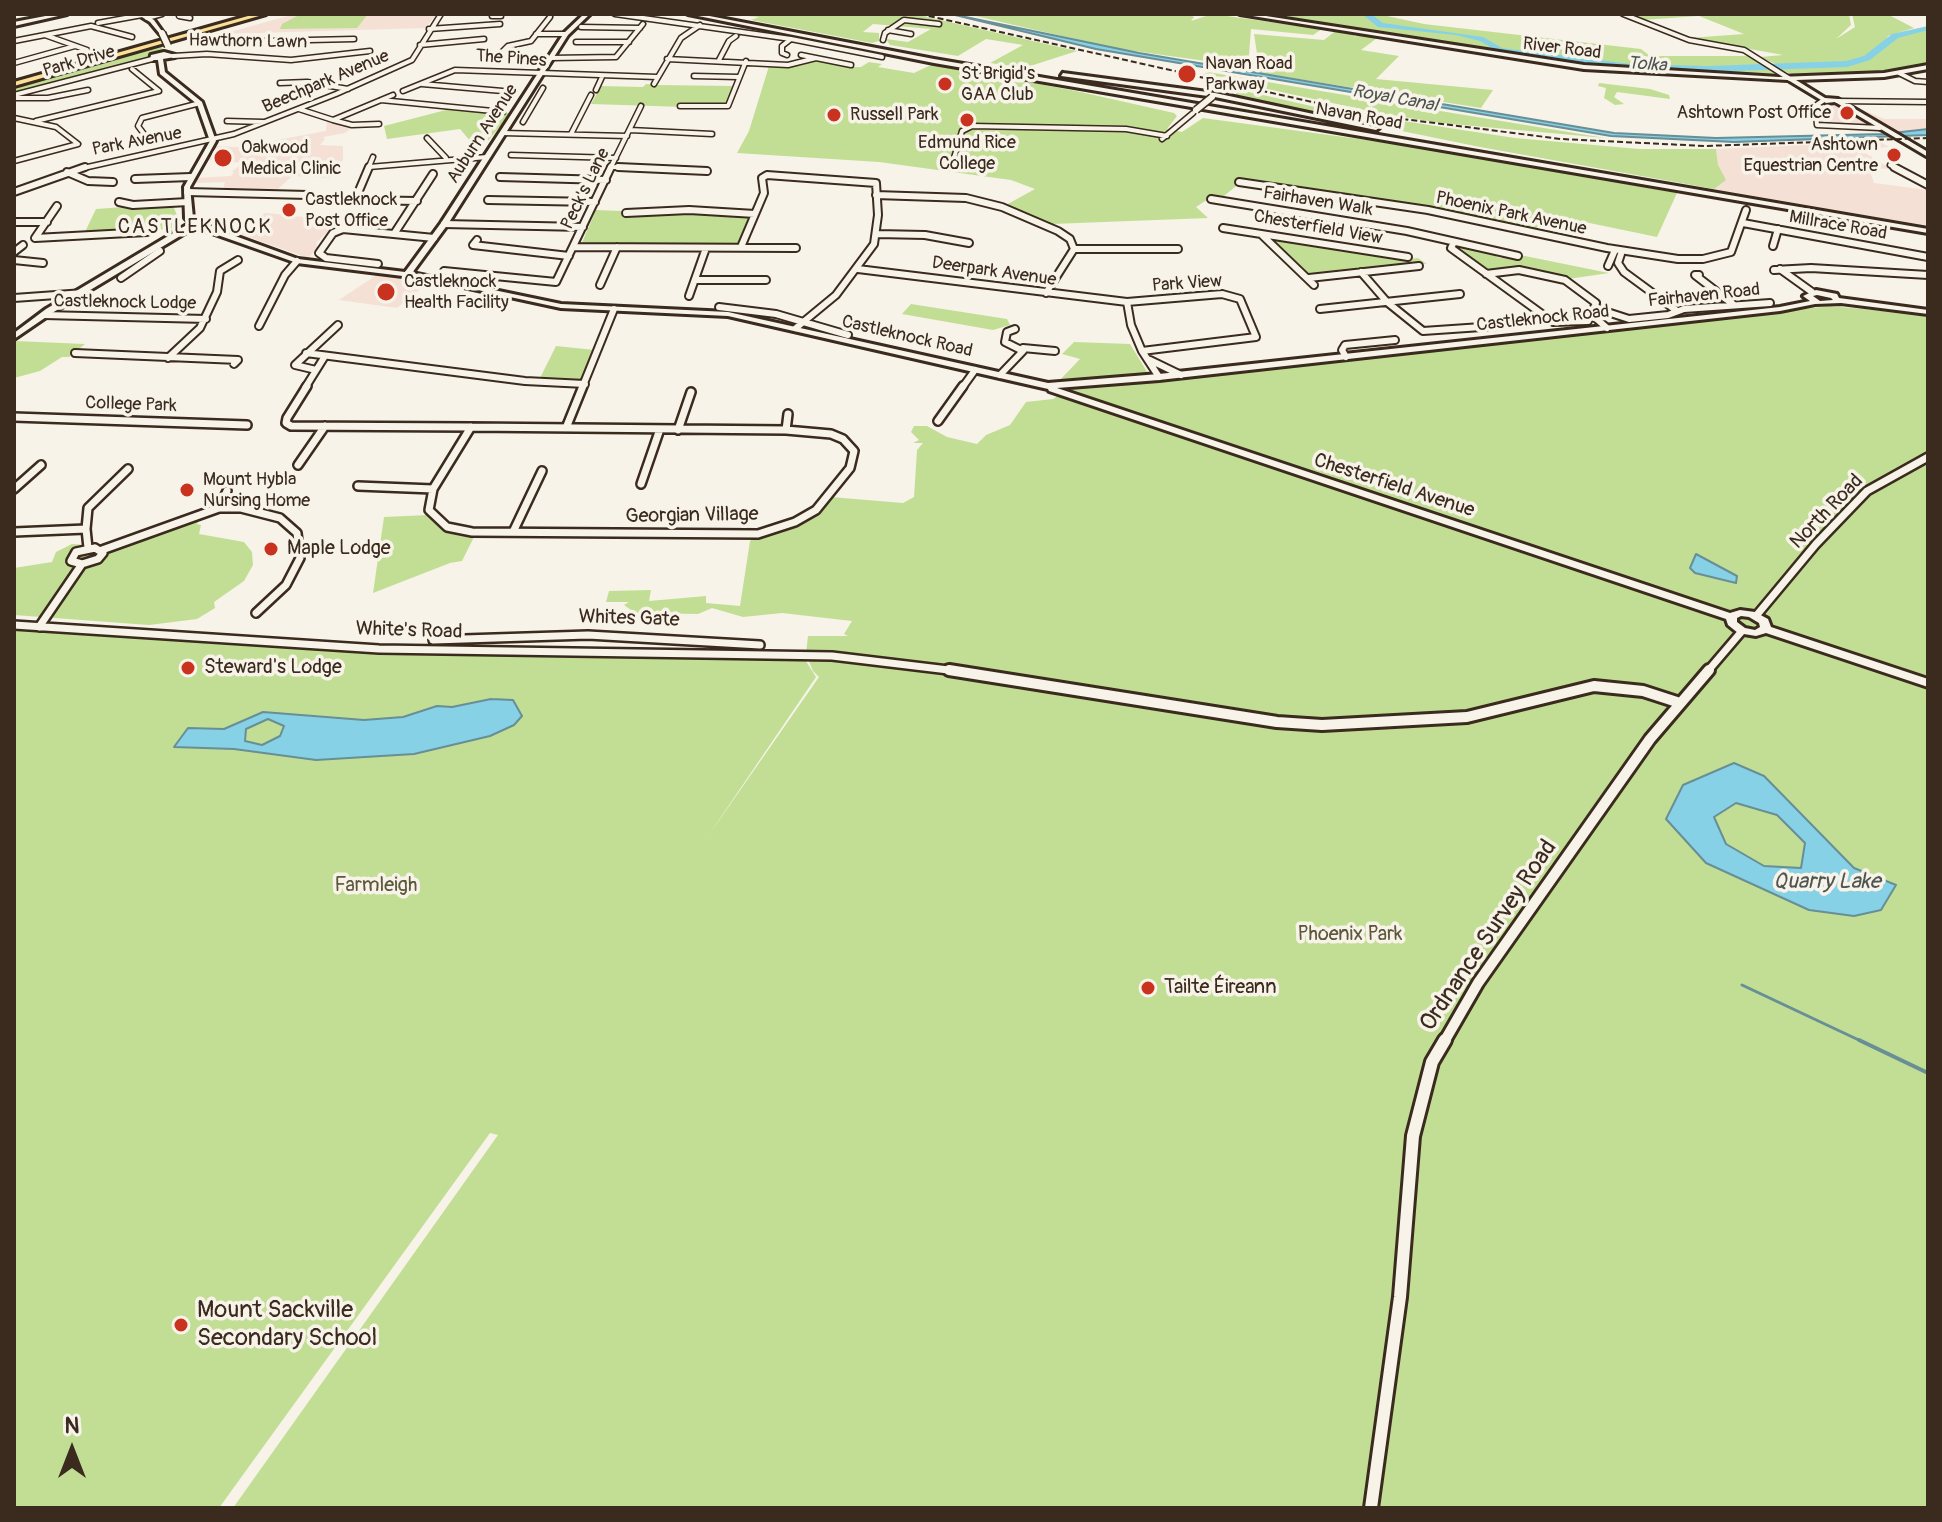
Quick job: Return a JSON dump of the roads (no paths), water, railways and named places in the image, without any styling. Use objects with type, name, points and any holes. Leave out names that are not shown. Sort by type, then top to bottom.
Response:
[{"type":"highway","points":[[100,57],[190,19],[227,14]]},
{"type":"highway","points":[[190,19],[235,14]]},
{"type":"highway","points":[[100,57],[246,14]]},
{"type":"highway","points":[[14,81],[263,14]]},
{"type":"highway","points":[[100,57],[272,14]]},
{"type":"main road","points":[[14,24],[64,14]]},
{"type":"main road","name":"Auburn Avenue","points":[[407,274],[444,224],[566,34],[587,14]]},
{"type":"main road","name":"Navan Road","points":[[691,14],[979,69],[1928,230]]},
{"type":"main road","name":"Navan Road","points":[[712,14],[892,49],[1491,151],[1928,230]]},
{"type":"main road","name":"River Road","points":[[1243,14],[1565,65],[1790,79],[1899,73],[1928,67]]},
{"type":"main road","points":[[14,337],[44,315],[142,260],[194,224],[189,218],[187,192],[191,177],[212,143],[210,129],[200,103],[162,73],[162,57],[168,46],[162,33],[143,16]]},
{"type":"main road","points":[[866,44],[883,40],[892,49]]},
{"type":"main road","points":[[152,59],[173,56]]},
{"type":"main road","points":[[996,66],[1214,96],[1491,151]]},
{"type":"main road","points":[[979,69],[1194,112],[1469,152]]},
{"type":"main road","points":[[1790,79],[1928,155]]},
{"type":"main road","points":[[1194,112],[1214,96]]},
{"type":"main road","points":[[1699,191],[1733,200],[1746,210],[1752,205],[1771,204]]},
{"type":"main road","name":"Castleknock Road","points":[[194,224],[297,261],[407,274],[533,302],[614,309],[711,311],[799,325],[1048,386],[1181,375],[1780,309],[1813,297],[1833,304],[1838,300],[1928,312]]},
{"type":"main road","name":"Chesterfield Avenue","points":[[1048,386],[1061,393],[1731,617]]},
{"type":"main road","points":[[1766,629],[1759,611],[1731,617],[1732,623],[1742,631],[1756,633],[1766,629],[1928,683]]},
{"type":"street","points":[[14,41],[130,16],[162,14]]},
{"type":"street","name":"Beechpark Avenue","points":[[212,143],[408,62],[441,14]]},
{"type":"street","points":[[615,14],[791,39],[882,57]]},
{"type":"street","points":[[1623,14],[1689,40],[1744,50],[1790,79]]},
{"type":"street","points":[[492,16],[501,18]]},
{"type":"street","points":[[521,55],[501,53],[507,46],[531,41],[550,17]]},
{"type":"street","points":[[897,17],[939,24]]},
{"type":"street","points":[[431,26],[501,18]]},
{"type":"street","points":[[494,33],[501,18]]},
{"type":"street","points":[[431,26],[459,25],[464,19]]},
{"type":"street","points":[[883,40],[888,30],[904,20]]},
{"type":"street","points":[[86,25],[96,24],[132,37]]},
{"type":"street","points":[[654,84],[683,35],[700,25]]},
{"type":"street","points":[[550,58],[614,58],[642,26],[581,27]]},
{"type":"street","points":[[888,30],[911,34]]},
{"type":"street","points":[[536,34],[566,34]]},
{"type":"street","points":[[43,35],[87,50]]},
{"type":"street","points":[[350,44],[360,35]]},
{"type":"street","points":[[719,60],[729,41],[736,36]]},
{"type":"street","points":[[264,41],[354,39]]},
{"type":"street","points":[[787,55],[782,53],[782,46],[791,39]]},
{"type":"street","points":[[248,57],[275,41]]},
{"type":"street","points":[[420,45],[484,41]]},
{"type":"street","points":[[576,42],[629,42]]},
{"type":"street","points":[[14,63],[75,46]]},
{"type":"street","name":"Hawthorn Lawn","points":[[173,56],[217,54],[291,60],[370,51]]},
{"type":"street","points":[[199,62],[217,54]]},
{"type":"street","points":[[801,55],[851,65]]},
{"type":"street","points":[[667,59],[796,65],[816,58]]},
{"type":"street","name":"Park Drive","points":[[14,96],[152,59]]},
{"type":"street","points":[[680,106],[728,106],[746,61]]},
{"type":"street","points":[[36,121],[159,91],[132,69]]},
{"type":"street","name":"The Pines","points":[[403,91],[455,70],[657,77]]},
{"type":"street","points":[[1899,73],[1928,91]]},
{"type":"street","points":[[694,76],[738,77]]},
{"type":"street","points":[[596,90],[602,77]]},
{"type":"street","points":[[69,79],[104,104]]},
{"type":"street","points":[[280,83],[307,82],[348,89]]},
{"type":"street","points":[[1917,82],[1928,82]]},
{"type":"street","name":"The Pines","points":[[420,84],[514,92]]},
{"type":"street","points":[[14,96],[48,98],[88,90]]},
{"type":"street","points":[[523,122],[542,91]]},
{"type":"street","points":[[333,120],[393,95]]},
{"type":"street","points":[[571,134],[591,95]]},
{"type":"street","points":[[381,100],[460,111],[503,112]]},
{"type":"street","points":[[1825,100],[1815,107],[1817,125],[1887,133]]},
{"type":"street","points":[[1836,102],[1928,104]]},
{"type":"street","points":[[147,138],[138,126],[143,117],[200,103]]},
{"type":"street","points":[[522,104],[535,104]]},
{"type":"street","name":"Peck's Lane","points":[[444,271],[554,283],[641,106]]},
{"type":"street","points":[[723,108],[726,115]]},
{"type":"street","points":[[299,109],[352,125],[379,124]]},
{"type":"street","points":[[954,158],[964,129],[979,125],[1126,129],[1164,138],[1194,112]]},
{"type":"street","points":[[14,118],[61,129],[78,144],[15,160]]},
{"type":"street","points":[[227,121],[262,122]]},
{"type":"street","points":[[236,126],[262,122]]},
{"type":"street","points":[[227,146],[256,130],[252,128]]},
{"type":"street","points":[[210,129],[217,135],[228,136]]},
{"type":"street","name":"Beechpark Avenue","points":[[212,143],[245,131]]},
{"type":"street","points":[[503,133],[712,134]]},
{"type":"street","points":[[427,138],[446,158]]},
{"type":"street","name":"Park Avenue","points":[[14,192],[67,172],[212,143]]},
{"type":"street","points":[[511,155],[616,158]]},
{"type":"street","points":[[373,157],[355,200],[417,201]]},
{"type":"street","points":[[369,167],[446,158],[487,157]]},
{"type":"street","points":[[1890,165],[1928,185]]},
{"type":"street","points":[[613,167],[707,171]]},
{"type":"street","name":"Park Avenue","points":[[67,172],[88,181],[113,182]]},
{"type":"street","points":[[394,234],[433,174]]},
{"type":"street","points":[[741,247],[764,193],[762,178],[775,174],[869,180],[876,185],[877,234],[858,269],[831,300],[799,325]]},
{"type":"street","points":[[135,179],[191,177]]},
{"type":"street","points":[[500,177],[606,180]]},
{"type":"street","name":"Phoenix Park Avenue","points":[[1239,182],[1428,210],[1618,252],[1678,259],[1723,256],[1731,252],[1746,210]]},
{"type":"street","points":[[187,192],[308,195]]},
{"type":"street","points":[[876,195],[955,196],[1002,207],[1058,231],[1070,239],[1074,249]]},
{"type":"street","name":"Fairhaven Walk","points":[[1216,198],[1421,235],[1500,255],[1518,256]]},
{"type":"street","points":[[488,200],[595,202]]},
{"type":"street","points":[[119,202],[129,202],[130,205],[188,202]]},
{"type":"street","points":[[57,206],[34,236],[42,240],[75,234],[147,232]]},
{"type":"street","points":[[626,213],[689,210],[756,212]]},
{"type":"street","points":[[14,222],[47,222]]},
{"type":"street","name":"Millrace Road","points":[[1743,223],[1928,257]]},
{"type":"street","points":[[444,224],[583,227]]},
{"type":"street","name":"Chesterfield View","points":[[1223,228],[1408,257]]},
{"type":"street","points":[[378,264],[326,258],[319,253],[333,233],[343,229],[434,238]]},
{"type":"street","points":[[1773,246],[1778,229]]},
{"type":"street","points":[[1260,233],[1314,285]]},
{"type":"street","points":[[877,234],[925,235],[969,243]]},
{"type":"street","points":[[477,240],[473,245],[569,256]]},
{"type":"street","points":[[1454,242],[1451,248],[1553,322],[1588,321]]},
{"type":"street","points":[[14,252],[23,245]]},
{"type":"street","points":[[574,247],[796,248]]},
{"type":"street","points":[[600,285],[617,247]]},
{"type":"street","points":[[689,296],[706,248]]},
{"type":"street","points":[[1074,249],[1178,249]]},
{"type":"street","points":[[1046,293],[1074,249]]},
{"type":"street","points":[[121,278],[142,260],[160,251]]},
{"type":"street","points":[[1618,252],[1610,268],[1621,269]]},
{"type":"street","points":[[1618,252],[1621,269],[1677,311]]},
{"type":"street","points":[[14,260],[43,263]]},
{"type":"street","name":"Castleknock Lodge","points":[[168,358],[206,319],[217,292],[220,271],[238,260]]},
{"type":"street","points":[[259,326],[288,269],[297,261]]},
{"type":"street","points":[[1309,278],[1419,266]]},
{"type":"street","name":"Deerpark Avenue","points":[[858,269],[1127,302]]},
{"type":"street","name":"Fairhaven Road","points":[[1486,274],[1519,270],[1559,278],[1596,303],[1591,314],[1607,328]]},
{"type":"street","points":[[1813,297],[1777,270],[1928,275]]},
{"type":"street","points":[[1361,272],[1387,302],[1426,332],[1495,326],[1507,339]]},
{"type":"street","points":[[1699,275],[1695,275],[1734,305]]},
{"type":"street","points":[[696,280],[766,280]]},
{"type":"street","points":[[42,295],[50,286]]},
{"type":"street","points":[[14,298],[84,293]]},
{"type":"street","points":[[1320,309],[1460,294]]},
{"type":"street","name":"Park View","points":[[1145,355],[1256,337],[1240,299],[1234,295],[1127,302],[1131,325],[1145,355],[1159,377]]},
{"type":"street","name":"Fairhaven Road","points":[[1595,308],[1629,319],[1677,311],[1770,303]]},
{"type":"street","name":"Castleknock Road","points":[[719,307],[767,312],[799,325],[848,335]]},
{"type":"street","points":[[566,428],[614,309]]},
{"type":"street","name":"Castleknock Lodge","points":[[44,315],[206,319]]},
{"type":"street","points":[[316,370],[296,366],[338,325]]},
{"type":"street","points":[[1015,329],[1007,332],[1005,342],[1023,348],[1055,351]]},
{"type":"street","points":[[1346,357],[1342,350],[1345,345],[1395,340]]},
{"type":"street","points":[[1000,375],[1023,348]]},
{"type":"street","points":[[75,353],[238,360],[234,364]]},
{"type":"street","points":[[306,353],[525,381],[585,384]]},
{"type":"street","points":[[1145,355],[1181,375]]},
{"type":"street","name":"Georgian Village","points":[[325,356],[286,423],[325,426],[786,430],[831,434],[843,439],[854,451],[850,468],[816,510],[786,526],[758,534],[472,532],[447,527],[429,510],[433,489]]},
{"type":"street","points":[[938,421],[975,370]]},
{"type":"street","points":[[678,430],[691,392]]},
{"type":"street","points":[[786,430],[788,414]]},
{"type":"street","name":"College Park","points":[[14,417],[247,425]]},
{"type":"street","points":[[298,465],[325,426]]},
{"type":"street","points":[[358,486],[433,489],[471,427]]},
{"type":"street","name":"Georgian Village","points":[[641,484],[660,429]]},
{"type":"street","name":"North Road","points":[[1759,611],[1867,491],[1928,457]]},
{"type":"street","points":[[14,489],[41,465]]},
{"type":"street","points":[[88,548],[88,508],[128,469]]},
{"type":"street","points":[[513,532],[542,471]]},
{"type":"street","points":[[219,508],[227,491]]},
{"type":"street","points":[[82,564],[71,559],[88,548],[102,550],[137,540],[189,516],[219,508],[263,512],[280,518],[297,533],[301,549],[294,572],[256,613]]},
{"type":"street","points":[[14,532],[86,529]]},
{"type":"street","points":[[39,627],[82,564],[98,559],[102,550]]},
{"type":"street","name":"White's Road","points":[[14,625],[379,649],[804,654],[895,662],[1277,722],[1322,725],[1467,717],[1594,686],[1643,691],[1680,703]]},
{"type":"street","name":"Ordnance Survey Road","points":[[1371,1508],[1400,1297],[1413,1136],[1424,1082],[1456,1017],[1478,983],[1680,703],[1742,631]]},
{"type":"street","name":"Whites Gate","points":[[435,634],[433,640],[642,636],[754,642]]},
{"type":"street","points":[[494,651],[497,637]]},
{"type":"water","name":"Royal Canal","points":[[951,14],[1139,53],[1614,133],[1716,138],[1884,134],[1928,129],[1928,135],[1734,142],[1611,136],[1096,49]]},
{"type":"water","points":[[1696,554],[1737,576],[1736,583],[1695,573],[1690,568]]},
{"type":"water","points":[[491,699],[513,700],[522,716],[514,725],[490,736],[414,754],[316,760],[234,749],[174,747],[188,728],[224,729],[263,712],[364,720],[403,717],[437,706],[452,707]],"holes":[[[268,719],[284,726],[280,736],[262,745],[245,741],[246,729]]]},
{"type":"water","name":"Quarry Lake","points":[[1734,763],[1764,776],[1854,868],[1896,885],[1881,910],[1854,916],[1809,910],[1706,863],[1666,819],[1683,785]],"holes":[[[1736,803],[1777,815],[1805,843],[1801,868],[1764,866],[1726,844],[1714,817]]]},
{"type":"waterway","name":"Tolka","points":[[1366,14],[1381,25],[1456,33],[1483,39],[1499,50],[1545,58],[1631,67],[1708,69],[1847,64],[1867,58],[1895,36],[1928,28]]},
{"type":"waterway","points":[[1742,985],[1863,1042]]},
{"type":"waterway","points":[[1859,1040],[1928,1073]]},
{"type":"railway","points":[[920,14],[1179,72]]},
{"type":"railway","points":[[1191,75],[1371,115],[1561,139],[1705,146],[1928,138]]},
{"type":"place","name":"Navan Road Parkway","points":[[1187,74]]},
{"type":"place","name":"St Brigid's GAA Club","points":[[945,84]]},
{"type":"place","name":"Ashtown Post Office","points":[[1847,113]]},
{"type":"place","name":"Russell Park","points":[[834,115]]},
{"type":"place","name":"Edmund Rice College","points":[[967,120]]},
{"type":"place","name":"Ashtown Equestrian Centre","points":[[1894,155]]},
{"type":"place","name":"Oakwood Medical Clinic","points":[[223,158]]},
{"type":"place","name":"Castleknock Post Office","points":[[289,210]]},
{"type":"place","name":"Castleknock Health Facility","points":[[386,292]]},
{"type":"place","name":"Mount Hybla Nursing Home","points":[[187,490]]},
{"type":"place","name":"Maple Lodge","points":[[271,549]]},
{"type":"place","name":"Steward's Lodge","points":[[188,668]]},
{"type":"place","name":"Tailte Éireann","points":[[1148,988]]},
{"type":"place","name":"Mount Sackville Secondary School","points":[[181,1325]]},
{"type":"district","name":"CASTLEKNOCK","points":[[195,228]]},
{"type":"park label","name":"Farmleigh","points":[[376,886]]},
{"type":"park label","name":"Phoenix Park","points":[[1350,935]]}]
